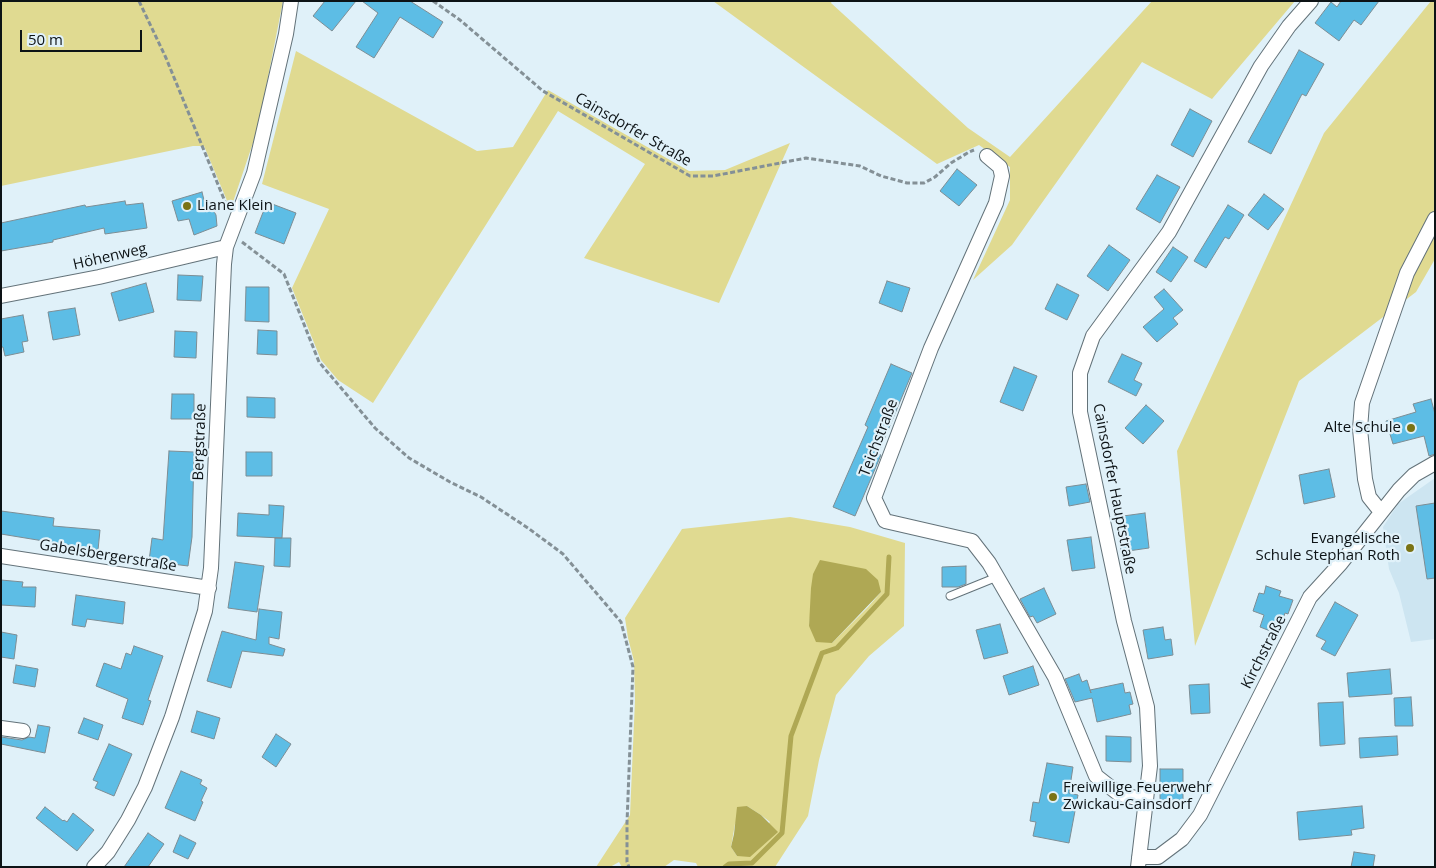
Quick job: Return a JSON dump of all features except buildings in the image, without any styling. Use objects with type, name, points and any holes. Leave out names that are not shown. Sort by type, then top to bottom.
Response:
[{"type":"street","name":"Bergstraße","points":[[94,867],[108,852],[128,820],[145,787],[172,717],[205,611],[209,588],[224,264],[228,242],[254,173],[286,34],[291,1]]},
{"type":"street","name":"Cainsdorfer Hauptstraße","points":[[1139,862],[1150,766],[1147,707],[1124,621],[1080,412],[1080,373],[1093,336],[1169,232],[1262,66],[1289,26],[1311,1]]},
{"type":"street","name":"Teichstraße","points":[[988,156],[1000,167],[1002,176],[996,203],[931,348],[874,498],[885,521],[972,541],[989,563],[1055,677],[1096,776],[1119,794],[1145,800]]},
{"type":"street","points":[[1381,512],[1369,497],[1365,479],[1360,429],[1362,403],[1407,273],[1435,219]]},
{"type":"street","name":"Höhenweg","points":[[1,296],[99,277],[228,242]]},
{"type":"street","name":"Kirchstraße","points":[[1139,862],[1158,857],[1182,839],[1200,815],[1310,597],[1399,490],[1414,475],[1435,463]]},
{"type":"street","name":"Gabelsbergerstraße","points":[[1,556],[209,588]]},
{"type":"street","points":[[1,728],[23,731]]},
{"type":"lane","points":[[950,596],[997,577]]},
{"type":"path","points":[[139,1],[166,58],[220,192],[236,218]]},
{"type":"path","name":"Cainsdorfer Straße","points":[[433,1],[460,20],[543,91],[690,176],[713,176],[806,158],[860,166],[881,176],[908,183],[924,183],[969,152],[980,149],[988,156]]},
{"type":"path","points":[[228,242],[239,240],[284,274],[319,362],[375,428],[410,458],[450,482],[482,497],[563,554],[621,622],[633,667],[627,823],[627,862],[629,867]]},
{"type":"shaded area","points":[[1,1],[283,1],[258,128],[232,205],[228,203],[204,146],[193,146],[1,186]]},
{"type":"shaded area","points":[[713,1],[832,1],[831,3],[968,128],[1010,157],[1152,1],[1295,1],[1212,99],[1142,62],[1012,245],[973,280],[1010,200],[1010,167],[979,145],[937,164]]},
{"type":"shaded area","points":[[1431,1],[1435,1],[1435,259],[1416,292],[1299,381],[1195,646],[1177,451],[1324,133]]},
{"type":"shaded area","points":[[296,51],[477,151],[513,147],[548,90],[689,171],[725,170],[790,143],[719,303],[584,258],[645,164],[558,111],[373,403],[338,380],[321,360],[292,288],[329,209],[262,184]]},
{"type":"shaded area","name":"Evangelische Schule Stephan Roth","points":[[1435,478],[1435,639],[1411,642],[1399,593],[1389,569],[1383,527],[1398,504]]},
{"type":"shaded area","points":[[790,517],[850,527],[905,543],[904,626],[869,656],[836,695],[819,760],[808,816],[775,867],[698,867],[696,863],[674,860],[664,867],[622,867],[619,862],[610,867],[596,867],[630,815],[635,700],[634,661],[625,618],[682,529]],"holes":[[[881,592],[832,643],[809,626],[811,608]],[[747,806],[770,822],[737,856],[731,847],[735,824]]]},
{"type":"shaded area","points":[[820,560],[866,569],[878,580],[881,592],[832,643],[816,642],[809,626],[813,574]]},
{"type":"shaded area","points":[[747,806],[761,815],[778,832],[750,857],[737,856],[731,847],[737,807]]},
{"type":"waterway","points":[[725,867],[729,864],[752,863],[782,833],[791,736],[822,653],[837,648],[887,594],[889,557]]},
{"type":"place","name":"Liane Klein","points":[[187,206]]},
{"type":"place","name":"Alte Schule","points":[[1411,428]]},
{"type":"place","name":"Evangelische Schule Stephan Roth","points":[[1410,548]]},
{"type":"place","name":"Freiwillige Feuerwehr Zwickau-Cainsdorf","points":[[1053,797]]}]
